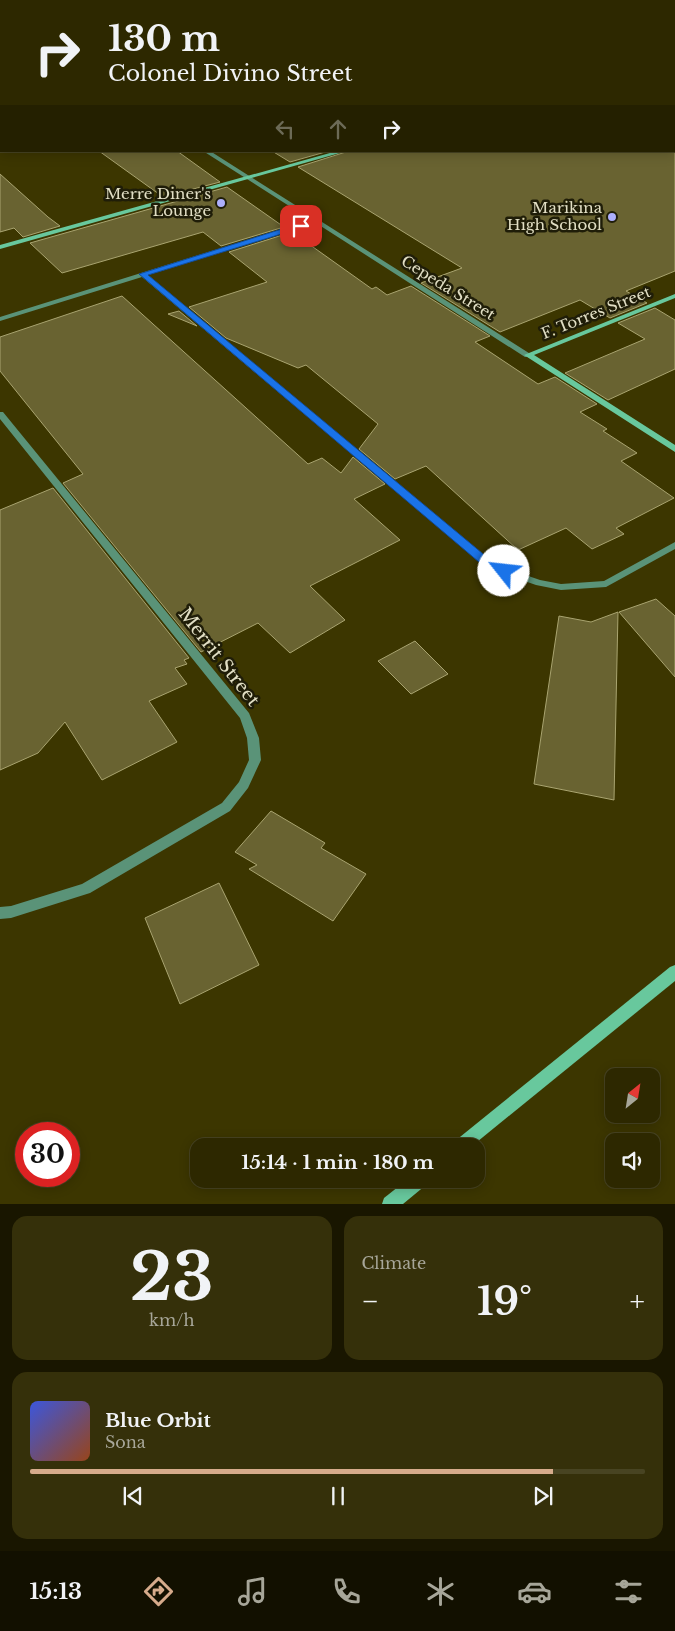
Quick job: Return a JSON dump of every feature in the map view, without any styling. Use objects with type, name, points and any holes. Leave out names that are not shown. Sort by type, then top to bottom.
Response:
[{"type":"street","name":"Cepeda Street","points":[[208,152],[675,449]]},
{"type":"street","points":[[0,247],[340,152]]},
{"type":"street","points":[[0,319],[316,221]]},
{"type":"street","points":[[142,274],[490,566],[538,583],[561,587],[606,584],[675,545]]},
{"type":"street","name":"F. Torres Street","points":[[528,355],[675,296]]},
{"type":"street","name":"Merrit Street","points":[[0,414],[245,716],[253,738],[255,760],[244,785],[226,807],[85,890],[11,912],[0,913]]},
{"type":"street","points":[[470,1138],[675,972]]},
{"type":"street","points":[[390,1204],[409,1188]]},
{"type":"building","points":[[100,152],[178,152],[220,182],[163,197]]},
{"type":"building","points":[[274,152],[325,152],[290,162]]},
{"type":"building","points":[[346,152],[675,152],[675,271],[626,291],[647,303],[610,318],[580,300],[500,332],[421,283],[462,268],[298,167]]},
{"type":"building","points":[[0,174],[60,226],[23,237],[14,228],[0,232]]},
{"type":"building","points":[[227,187],[284,227],[221,246],[203,232],[62,273],[30,243]]},
{"type":"building","points":[[292,232],[372,289],[376,287],[387,295],[411,286],[490,336],[475,342],[538,384],[555,377],[597,404],[580,412],[607,429],[603,431],[637,453],[621,461],[674,498],[616,528],[624,534],[592,549],[566,528],[518,550],[426,466],[395,479],[359,449],[378,424],[306,365],[298,368],[226,338],[189,307],[267,282],[229,252]]},
{"type":"building","points":[[122,296],[308,464],[322,458],[341,473],[353,457],[385,484],[354,499],[400,540],[310,586],[345,620],[290,653],[258,623],[201,652],[63,483],[83,474],[0,371],[0,337]]},
{"type":"building","points":[[655,308],[675,320],[675,369],[608,400],[565,373],[645,339],[618,323]]},
{"type":"building","points":[[179,311],[197,326],[168,314]]},
{"type":"building","points":[[53,488],[189,658],[184,660],[187,664],[175,668],[187,684],[149,701],[177,742],[102,780],[65,722],[38,753],[0,770],[0,510]]},
{"type":"building","points":[[656,599],[675,616],[675,677],[619,612]]},
{"type":"building","points":[[618,612],[614,800],[534,784],[559,616],[591,622]]},
{"type":"building","points":[[415,641],[448,674],[411,694],[378,661]]},
{"type":"building","points":[[271,811],[325,843],[321,848],[366,874],[333,921],[249,869],[257,865],[235,852]]},
{"type":"building","points":[[219,883],[259,965],[180,1004],[145,918]]},
{"type":"place","name":"Merre Diner's Lounge","points":[[221,203]]},
{"type":"place","name":"Marikina High School","points":[[612,217]]},
{"type":"route","points":[[301,226],[142,274],[490,566],[504,571]]}]
